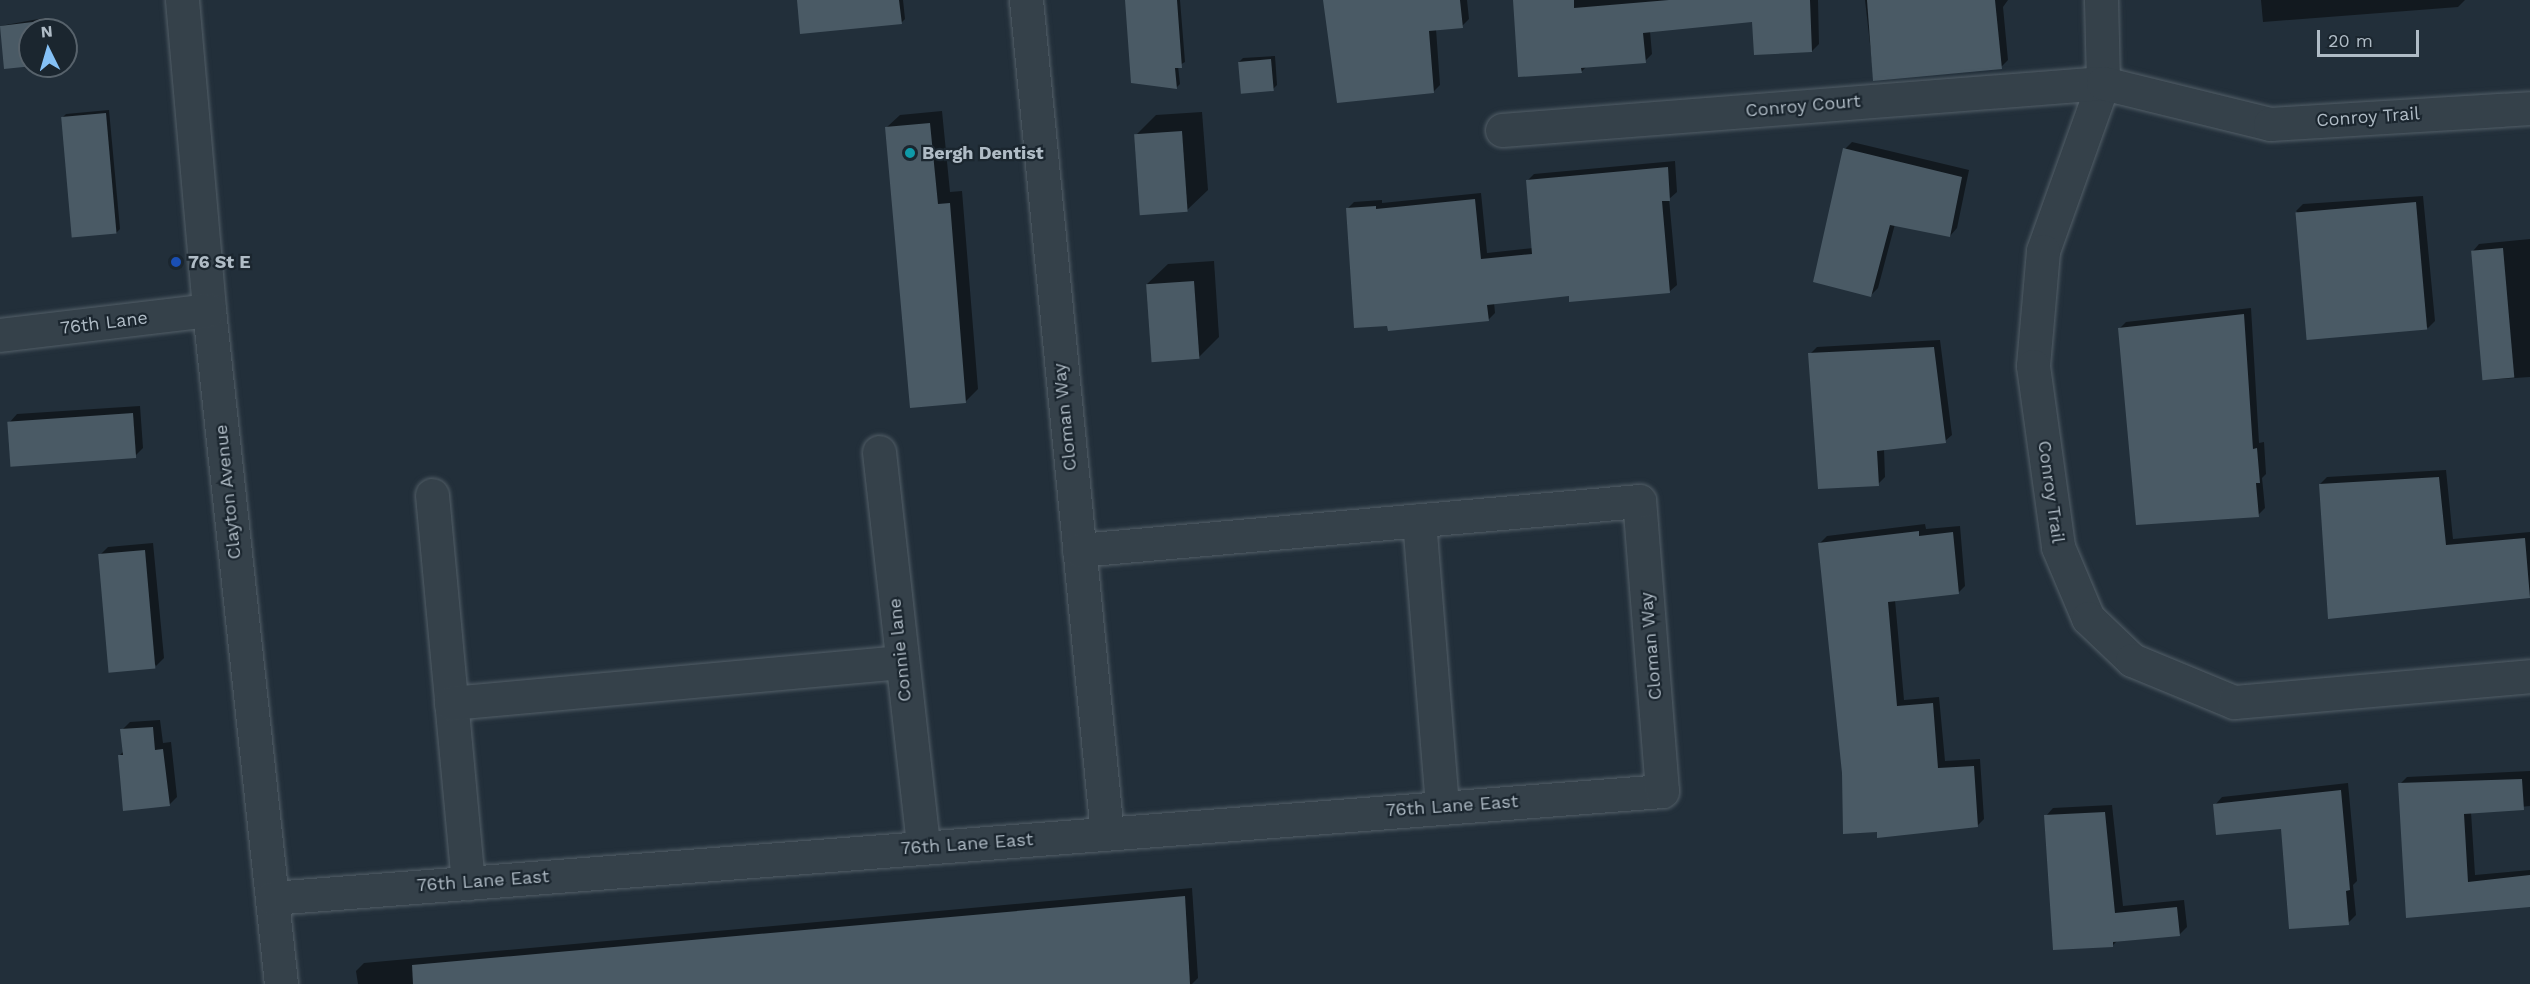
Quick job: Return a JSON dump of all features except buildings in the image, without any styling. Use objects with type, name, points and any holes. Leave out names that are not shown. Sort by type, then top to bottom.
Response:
[{"type":"street","name":"Clayton Avenue","points":[[182,0],[209,310],[281,984]]},
{"type":"street","name":"Cloman Way","points":[[1026,0],[1107,833]]},
{"type":"street","name":"Conroy Trail","points":[[2101,0],[2103,82],[2043,251],[2033,366],[2058,547],[2088,618],[2132,660],[2235,702],[2530,676]]},
{"type":"street","name":"Conroy Trail","points":[[2103,82],[2270,124],[2530,108]]},
{"type":"street","name":"Conroy Court","points":[[1502,130],[2103,82]]},
{"type":"street","name":"76th Lane","points":[[0,335],[209,310]]},
{"type":"street","name":"Connie lane","points":[[879,452],[901,662],[924,847]]},
{"type":"street","points":[[432,495],[468,883]]},
{"type":"street","name":"Cloman Way","points":[[1419,520],[1639,501],[1662,791]]},
{"type":"street","points":[[1078,550],[1419,520],[1442,807]]},
{"type":"street","points":[[451,703],[901,662]]},
{"type":"street","name":"76th Lane East","points":[[272,898],[1662,791]]},
{"type":"place","name":"Bergh Dentist","points":[[910,153]]},
{"type":"place","name":"76 St E","points":[[176,262]]}]
